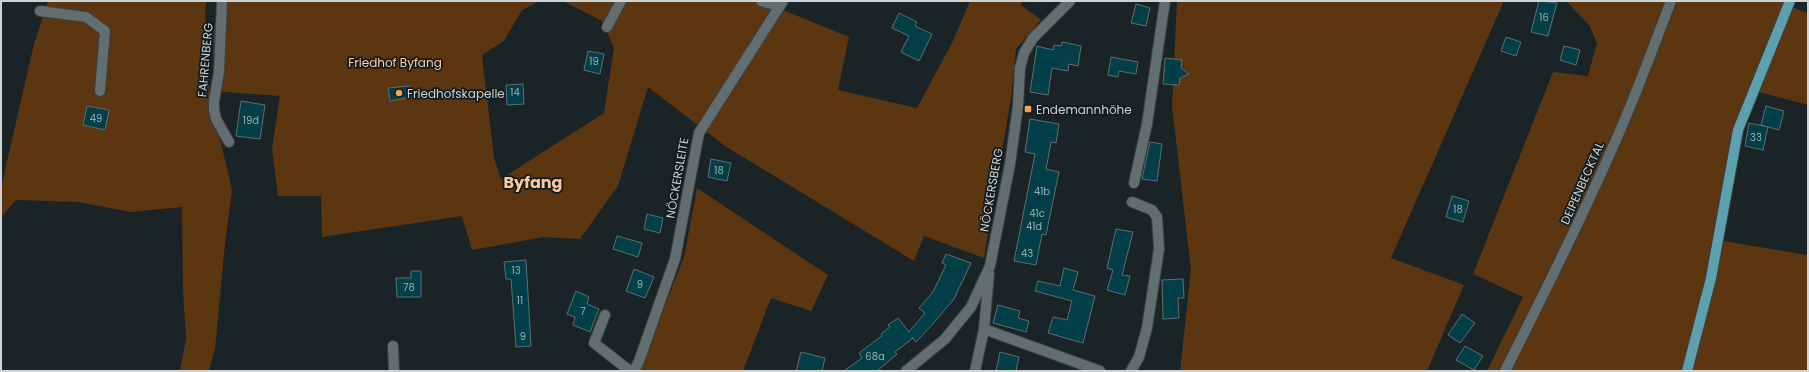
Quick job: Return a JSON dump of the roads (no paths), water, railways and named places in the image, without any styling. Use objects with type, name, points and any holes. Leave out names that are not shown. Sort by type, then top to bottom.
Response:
[{"type":"main road","points":[[1687,371],[1711,278],[1738,130],[1790,1]]},
{"type":"street","name":"FAHRENBERG","points":[[222,1],[219,72],[214,110],[216,119],[229,142]]},
{"type":"street","points":[[607,27],[621,1]]},
{"type":"street","name":"NÖCKERSLEITE","points":[[634,371],[639,361],[675,259],[699,133],[781,3],[761,1]]},
{"type":"street","name":"NÖCKERSBERG","points":[[906,371],[944,339],[971,307],[990,266],[1010,164],[1018,106],[1020,68],[1024,54],[1033,38],[1070,1]]},
{"type":"street","points":[[1134,183],[1150,103],[1165,1]]},
{"type":"street","name":"DEIPENBECKTAL","points":[[1505,371],[1566,250],[1590,198],[1619,133],[1671,1]]},
{"type":"street","points":[[40,10],[86,18],[105,31],[100,91]]},
{"type":"street","points":[[1131,371],[1139,357],[1147,328],[1160,249],[1157,217],[1152,210],[1132,202]]},
{"type":"street","points":[[975,371],[984,329],[990,266]]},
{"type":"street","points":[[605,315],[594,343],[630,371]]},
{"type":"street","points":[[984,329],[1100,371]]},
{"type":"street","points":[[393,346],[394,371]]},
{"type":"place","name":"Friedhofskapelle","points":[[399,93]]},
{"type":"place","name":"Endemannhöhe","points":[[1028,109]]},
{"type":"district","name":"Byfang","points":[[533,182]]},
{"type":"park label","name":"Friedhof Byfang","points":[[395,62]]}]
